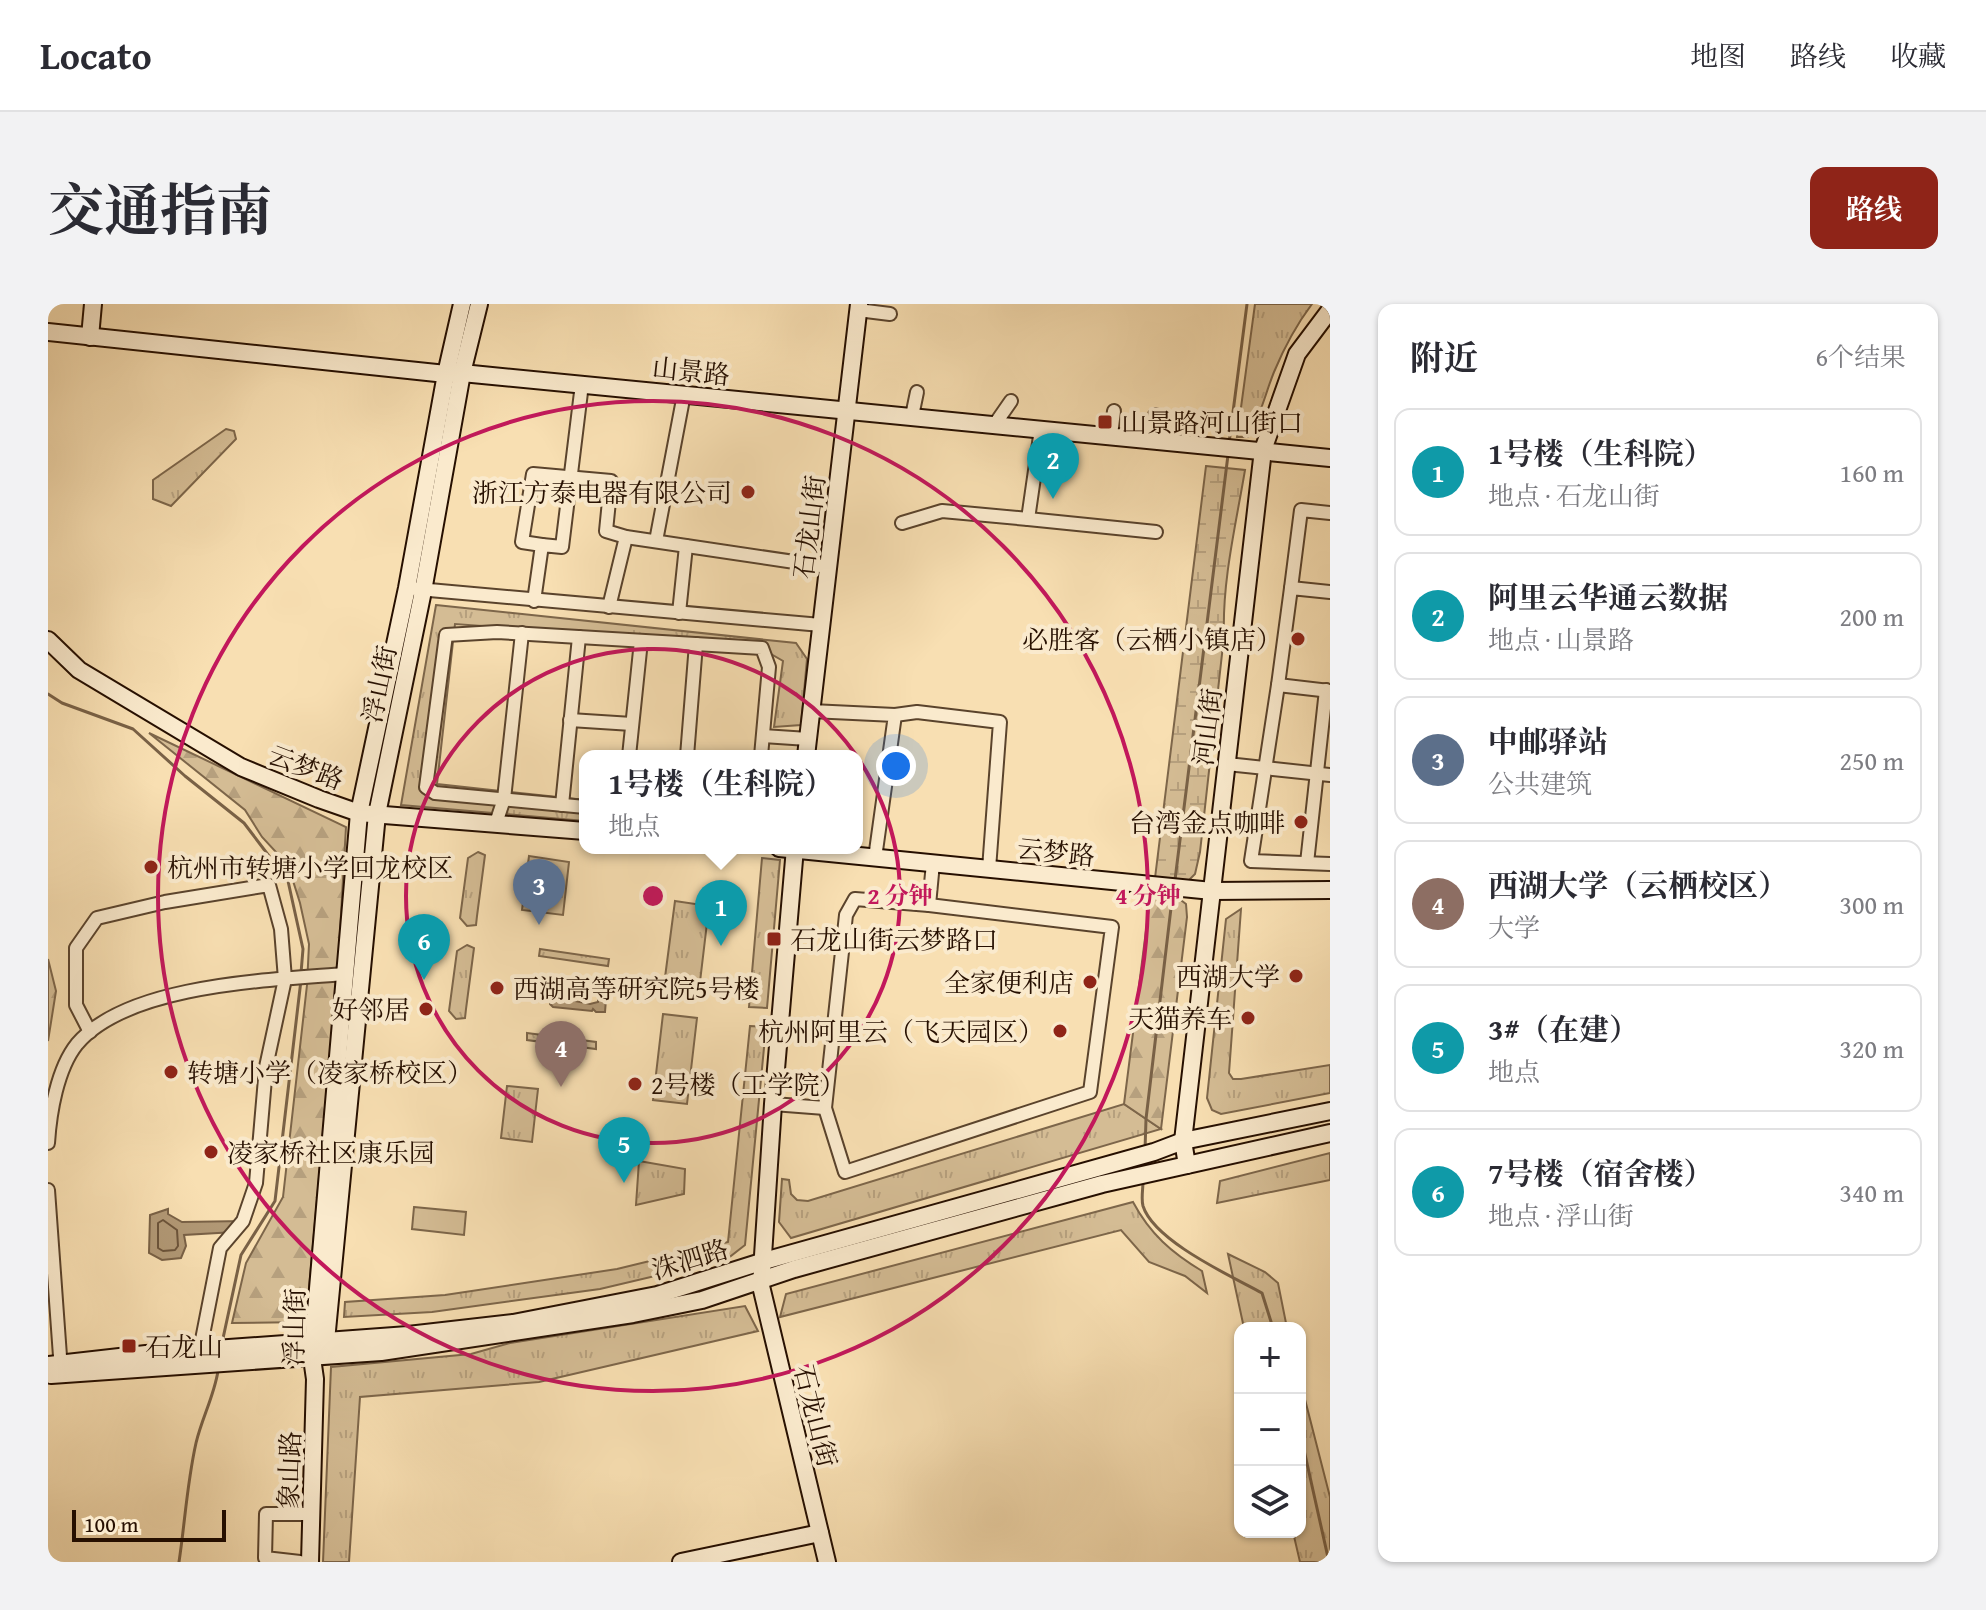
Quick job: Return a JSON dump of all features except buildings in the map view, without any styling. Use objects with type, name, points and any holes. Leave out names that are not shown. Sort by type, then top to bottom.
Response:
[{"type":"street","points":[[90,337],[93,304]]},
{"type":"street","name":"浮山街","points":[[315,1379],[377,814],[454,374],[462,304]]},
{"type":"street","name":"浮山街","points":[[454,374],[479,304]]},
{"type":"street","points":[[858,307],[890,314]]},
{"type":"street","name":"石龙山街","points":[[807,748],[858,307]]},
{"type":"street","name":"河山街","points":[[1187,1165],[1183,1141],[1263,450],[1297,354],[1330,310]]},
{"type":"street","name":"山景路","points":[[48,332],[1330,458]]},
{"type":"street","points":[[582,384],[571,476],[562,547],[522,542],[533,474],[571,476],[611,481],[606,531],[626,537],[828,567]]},
{"type":"street","points":[[912,416],[917,392]]},
{"type":"street","points":[[656,541],[684,394]]},
{"type":"street","points":[[995,424],[1011,401]]},
{"type":"street","points":[[1111,435],[1114,411]]},
{"type":"street","points":[[1151,439],[1155,415]]},
{"type":"street","points":[[1028,519],[1041,429]]},
{"type":"street","points":[[1330,513],[1301,510],[1251,861],[1330,864]]},
{"type":"street","points":[[902,523],[942,511],[1156,532]]},
{"type":"street","points":[[609,607],[626,537]]},
{"type":"street","points":[[534,601],[542,545]]},
{"type":"street","points":[[679,613],[686,546]]},
{"type":"street","points":[[1291,588],[1330,592]]},
{"type":"street","points":[[415,590],[821,625]]},
{"type":"street","name":"浮山街","points":[[319,1350],[359,813],[415,590]]},
{"type":"street","points":[[496,823],[504,799],[522,633]]},
{"type":"street","points":[[579,806],[435,793],[426,787],[446,635],[522,633],[762,648],[769,667],[762,750]]},
{"type":"street","points":[[562,805],[579,637]]},
{"type":"street","name":"云梦路","points":[[48,640],[79,670],[241,767],[359,813],[579,830]]},
{"type":"street","points":[[630,750],[641,641]]},
{"type":"street","points":[[687,750],[696,644]]},
{"type":"street","points":[[1278,685],[1328,690],[1323,774],[1307,863]]},
{"type":"street","points":[[811,711],[895,715],[917,712],[1000,722],[989,869]]},
{"type":"street","points":[[875,858],[895,715]]},
{"type":"street","points":[[570,720],[632,724]]},
{"type":"street","points":[[763,736],[807,748]]},
{"type":"street","points":[[1227,764],[1323,774]]},
{"type":"street","points":[[764,1261],[789,854]]},
{"type":"street","name":"云梦路","points":[[841,854],[1212,891],[1330,890]]},
{"type":"street","points":[[929,905],[933,863]]},
{"type":"street","points":[[90,1032],[76,1005],[76,948],[97,918],[165,902],[269,885],[281,929],[289,979],[266,1067],[256,1183],[243,1221],[220,1248],[200,1350]]},
{"type":"street","points":[[855,899],[1112,927],[1090,1092],[845,1172],[825,1108],[846,915],[855,899]]},
{"type":"street","points":[[48,1143],[61,1073],[76,1046],[97,1024],[133,1007],[187,992],[345,974]]},
{"type":"street","points":[[773,1104],[825,1108]]},
{"type":"street","name":"洙泗路","points":[[319,1350],[513,1323],[657,1295],[764,1261],[1154,1152],[1183,1141],[1330,1111]]},
{"type":"street","name":"洙泗路","points":[[55,1369],[477,1339],[633,1314],[702,1300],[762,1280],[1102,1184],[1330,1133]]},
{"type":"street","points":[[48,1190],[55,1369]]},
{"type":"street","name":"石龙山街","points":[[764,1261],[762,1280],[771,1329],[827,1562]]},
{"type":"street","name":"洙泗路","points":[[55,1369],[200,1350],[221,1356]]},
{"type":"street","name":"象山路","points":[[310,1562],[315,1379]]},
{"type":"street","points":[[300,1562],[265,1558],[266,1514],[311,1514]]},
{"type":"street","points":[[681,1562],[820,1533]]},
{"type":"green space","points":[[1255,304],[1312,304],[1282,354],[1248,437],[1237,437]]},
{"type":"green space","points":[[226,429],[234,431],[236,439],[171,506],[153,499],[153,480]]},
{"type":"green space","points":[[1206,466],[1245,470],[1227,574],[1224,636],[1200,852],[1195,874],[1188,881],[1155,878]]},
{"type":"green space","points":[[436,605],[796,643],[807,659],[801,725],[774,727],[783,661],[757,646],[455,624],[437,784],[579,799],[579,820],[401,805]]},
{"type":"green space","points":[[149,733],[346,827],[338,966],[306,1322],[232,1323],[246,1263],[283,1197],[307,985],[309,944],[300,903],[288,865],[262,837],[245,810]]},
{"type":"green space","points":[[478,852],[485,855],[476,925],[467,926],[460,918],[468,858]]},
{"type":"green space","points":[[529,856],[569,862],[563,915],[522,910]]},
{"type":"green space","points":[[762,858],[780,860],[767,1008],[749,1007]]},
{"type":"green space","points":[[1154,895],[1178,898],[1186,904],[1187,917],[1161,1129],[1124,1104],[1150,899]]},
{"type":"green space","points":[[675,901],[709,906],[699,990],[664,985]]},
{"type":"green space","points":[[1241,909],[1229,1073],[1233,1079],[1241,1079],[1330,1065],[1330,1093],[1221,1114],[1212,1110],[1207,1098],[1226,919]]},
{"type":"green space","points":[[467,945],[474,948],[465,1018],[456,1019],[449,1011],[457,951]]},
{"type":"green space","points":[[540,949],[609,959],[608,966],[539,956]]},
{"type":"green space","points":[[48,959],[56,991],[48,1041]]},
{"type":"green space","points":[[663,1014],[697,1018],[687,1104],[653,1100]]},
{"type":"green space","points":[[750,1026],[766,1027],[745,1245],[727,1259],[600,1289],[432,1312],[344,1317],[345,1302],[445,1295],[617,1269],[728,1242]]},
{"type":"green space","points":[[527,1033],[596,1042],[596,1049],[527,1040]]},
{"type":"green space","points":[[507,1086],[538,1089],[532,1142],[501,1138]]},
{"type":"green space","points":[[1124,1104],[1161,1129],[791,1238],[779,1222],[782,1179],[789,1180],[791,1194],[797,1200],[808,1201]]},
{"type":"green space","points":[[1330,1153],[1330,1180],[1217,1203],[1220,1181]]},
{"type":"green space","points":[[639,1161],[685,1169],[684,1194],[636,1205]]},
{"type":"green space","points":[[1133,1202],[1163,1242],[1202,1271],[1207,1293],[1185,1276],[1149,1262],[1121,1230],[780,1317],[786,1294]]},
{"type":"green space","points":[[414,1207],[466,1212],[464,1235],[412,1229]]},
{"type":"green space","points":[[1228,1254],[1265,1272],[1278,1283],[1286,1322],[1243,1322]]},
{"type":"green space","points":[[745,1306],[758,1331],[539,1382],[360,1397],[349,1562],[323,1562],[331,1367],[471,1354],[510,1343]]},
{"type":"green space","points":[[1306,1403],[1330,1497],[1330,1562],[1300,1562],[1294,1538],[1306,1538]]},
{"type":"water","points":[[551,993],[558,994],[559,998],[590,1004],[598,1002],[598,998],[606,999],[605,1012],[553,1007],[550,1004]]},
{"type":"water","points":[[168,1209],[168,1214],[182,1222],[243,1221],[235,1232],[184,1235],[186,1246],[181,1258],[162,1260],[149,1253],[150,1215]]},
{"type":"waterway","points":[[1229,443],[1247,304]]},
{"type":"waterway","points":[[1175,880],[1228,455]]},
{"type":"waterway","points":[[48,694],[62,703],[133,729],[244,823],[288,881],[303,949],[301,973]]},
{"type":"waterway","points":[[1145,1150],[1173,891]]},
{"type":"waterway","points":[[222,1343],[241,1255],[275,1201],[301,980]]},
{"type":"waterway","points":[[1143,1182],[1142,1203],[1150,1219],[1162,1232],[1195,1256],[1262,1293],[1271,1322]]},
{"type":"waterway","points":[[179,1562],[193,1458],[218,1371]]},
{"type":"waterway","points":[[1306,1459],[1329,1562]]},
{"type":"place","name":"山景路河山街口","points":[[1105,422]]},
{"type":"place","name":"浙江方泰电器有限公司","points":[[748,492]]},
{"type":"place","name":"阿里云华通云数据","points":[[1053,499]]},
{"type":"place","name":"必胜客（云栖小镇店）","points":[[1298,639]]},
{"type":"place","name":"台湾金点咖啡","points":[[1301,822]]},
{"type":"place","name":"杭州市转塘小学回龙校区","points":[[151,867]]},
{"type":"place","name":"中邮驿站","points":[[539,925]]},
{"type":"place","name":"石龙山街云梦路口","points":[[774,939]]},
{"type":"place","name":"1号楼（生科院）","points":[[721,946]]},
{"type":"place","name":"西湖大学","points":[[1296,976]]},
{"type":"place","name":"7号楼（宿舍楼）","points":[[424,980]]},
{"type":"place","name":"全家便利店","points":[[1090,982]]},
{"type":"place","name":"西湖高等研究院5号楼","points":[[497,988]]},
{"type":"place","name":"好邻居","points":[[426,1009]]},
{"type":"place","name":"天猫养车","points":[[1248,1018]]},
{"type":"place","name":"杭州阿里云（飞天园区）","points":[[1060,1031]]},
{"type":"place","name":"转塘小学（凌家桥校区）","points":[[171,1072]]},
{"type":"place","name":"2号楼（工学院）","points":[[635,1084]]},
{"type":"place","name":"西湖大学（云栖校区）","points":[[561,1087]]},
{"type":"place","name":"凌家桥社区康乐园","points":[[211,1152]]},
{"type":"place","name":"3#（在建）","points":[[624,1183]]},
{"type":"place","name":"石龙山","points":[[129,1346]]}]
